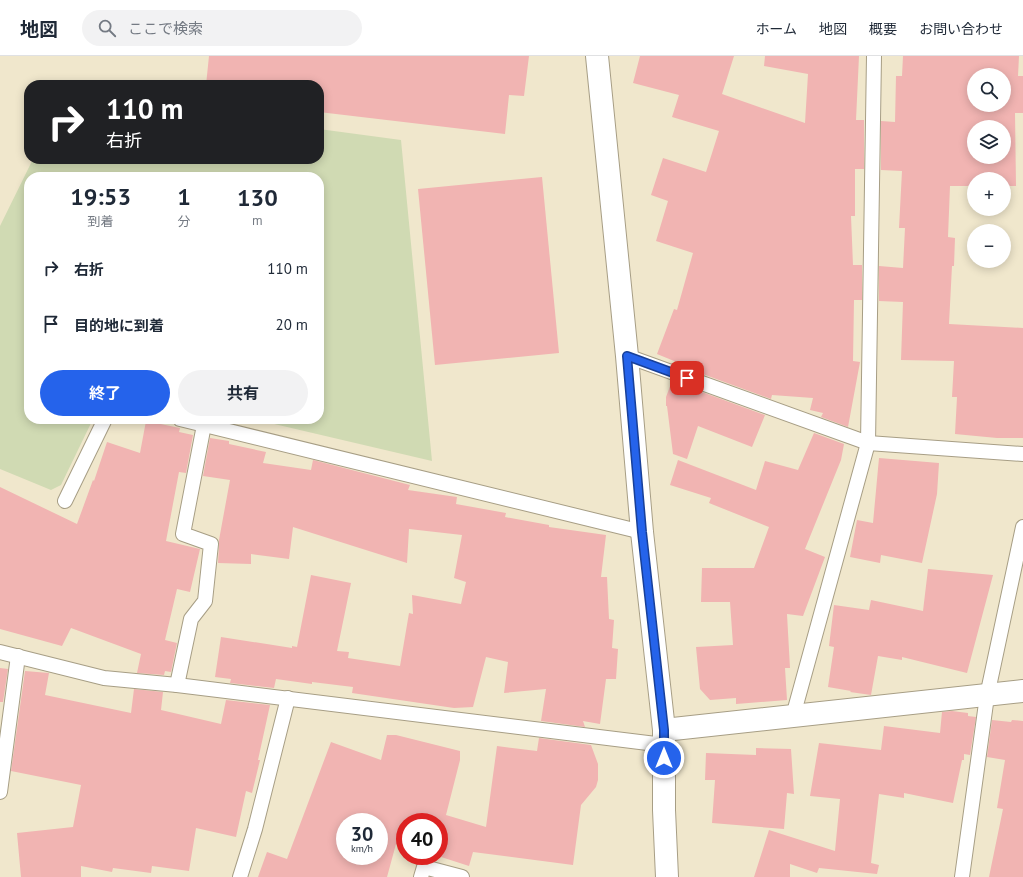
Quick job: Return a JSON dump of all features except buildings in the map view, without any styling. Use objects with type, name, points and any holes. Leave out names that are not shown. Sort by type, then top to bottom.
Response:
[{"type":"street","points":[[597,56],[627,356],[642,532],[664,737],[667,877]]},
{"type":"street","points":[[664,737],[793,716],[1023,691]]},
{"type":"lane","points":[[793,716],[868,443],[874,56]]},
{"type":"lane","points":[[627,356],[868,443],[1023,454]]},
{"type":"lane","points":[[65,501],[103,424]]},
{"type":"lane","points":[[200,424],[642,532]]},
{"type":"lane","points":[[177,685],[191,619],[205,601],[212,544],[183,534],[204,425]]},
{"type":"lane","points":[[962,877],[987,696],[1023,527]]},
{"type":"lane","points":[[0,652],[104,678],[664,737]]},
{"type":"lane","points":[[0,792],[18,656]]},
{"type":"lane","points":[[240,877],[255,829],[288,698]]},
{"type":"lane","points":[[421,877],[424,867],[462,877]]},
{"type":"green space","points":[[324,130],[401,140],[432,461],[274,424],[324,424],[324,172],[27,172],[31,164],[324,164]]},
{"type":"green space","points":[[24,177],[24,424],[91,424],[61,485],[51,490],[0,469],[0,226]]},
{"type":"route","points":[[664,758],[664,730],[642,532],[627,356],[687,378]]}]
